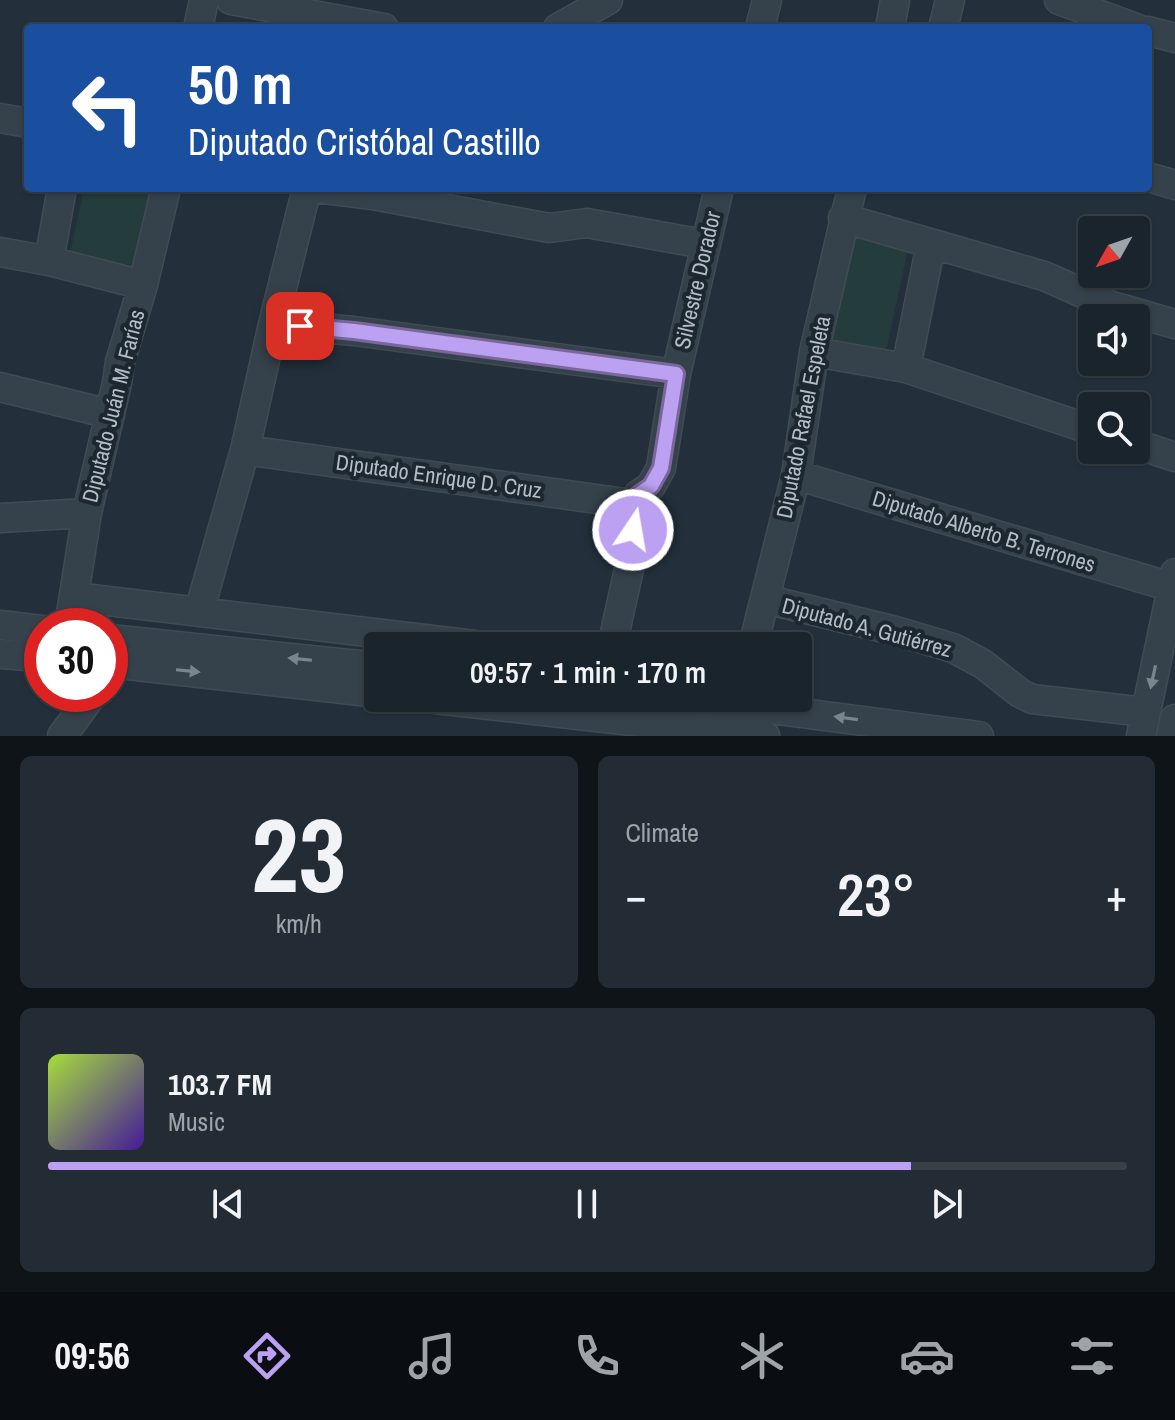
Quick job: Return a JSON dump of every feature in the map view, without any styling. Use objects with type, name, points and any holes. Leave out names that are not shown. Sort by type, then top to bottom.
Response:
[{"type":"street","points":[[199,24],[204,0]]},
{"type":"street","points":[[231,0],[341,24]]},
{"type":"street","points":[[565,24],[608,0]]},
{"type":"street","points":[[761,24],[767,0]]},
{"type":"street","points":[[891,24],[895,0]]},
{"type":"street","points":[[944,24],[950,0]]},
{"type":"street","points":[[1059,0],[1125,24]]},
{"type":"street","points":[[1152,32],[1175,38]]},
{"type":"street","points":[[0,118],[24,122]]},
{"type":"street","points":[[1152,178],[1175,185]]},
{"type":"street","points":[[49,261],[61,192]]},
{"type":"street","name":"Diputado Juán M. Farías","points":[[73,608],[87,513],[120,362],[143,285],[165,192]]},
{"type":"street","points":[[199,612],[245,450],[306,192]]},
{"type":"street","points":[[349,192],[549,228],[587,223],[704,244]]},
{"type":"street","name":"Silvestre Dorador","points":[[633,504],[638,495],[651,486],[661,468],[676,374],[718,192]]},
{"type":"street","name":"Diputado Rafael Espeleta","points":[[757,632],[796,475],[814,352],[851,192]]},
{"type":"street","points":[[843,218],[1044,276],[1112,306],[1175,324]]},
{"type":"street","points":[[906,368],[931,244]]},
{"type":"street","points":[[0,252],[143,285]]},
{"type":"street","points":[[273,324],[354,331],[676,374]]},
{"type":"street","points":[[814,352],[906,368],[1078,425]]},
{"type":"street","points":[[0,387],[110,414]]},
{"type":"street","points":[[1150,449],[1175,457]]},
{"type":"street","name":"Diputado Enrique D. Cruz","points":[[245,450],[633,504]]},
{"type":"street","name":"Diputado Alberto B. Terrones","points":[[796,475],[1173,580]]},
{"type":"street","points":[[615,632],[633,551],[633,504]]},
{"type":"street","points":[[0,518],[87,513]]},
{"type":"street","points":[[1143,724],[1173,580]]},
{"type":"street","points":[[75,597],[366,632]]},
{"type":"street","name":"Diputado A. Gutiérrez","points":[[765,599],[953,648],[983,664],[1032,699],[1143,724]]},
{"type":"street","points":[[0,625],[24,628]]},
{"type":"street","points":[[0,654],[24,656]]},
{"type":"street","points":[[128,655],[364,666]]},
{"type":"street","points":[[128,656],[364,691]]},
{"type":"street","points":[[62,736],[80,712]]},
{"type":"street","points":[[551,712],[765,736]]},
{"type":"street","points":[[812,712],[979,736]]},
{"type":"green space","points":[[83,192],[151,192],[133,277],[68,263]]},
{"type":"green space","points":[[846,228],[909,245],[884,361],[818,345]]},
{"type":"route","points":[[300,326],[676,374],[661,468],[651,486],[638,495],[633,504],[633,530]]}]
